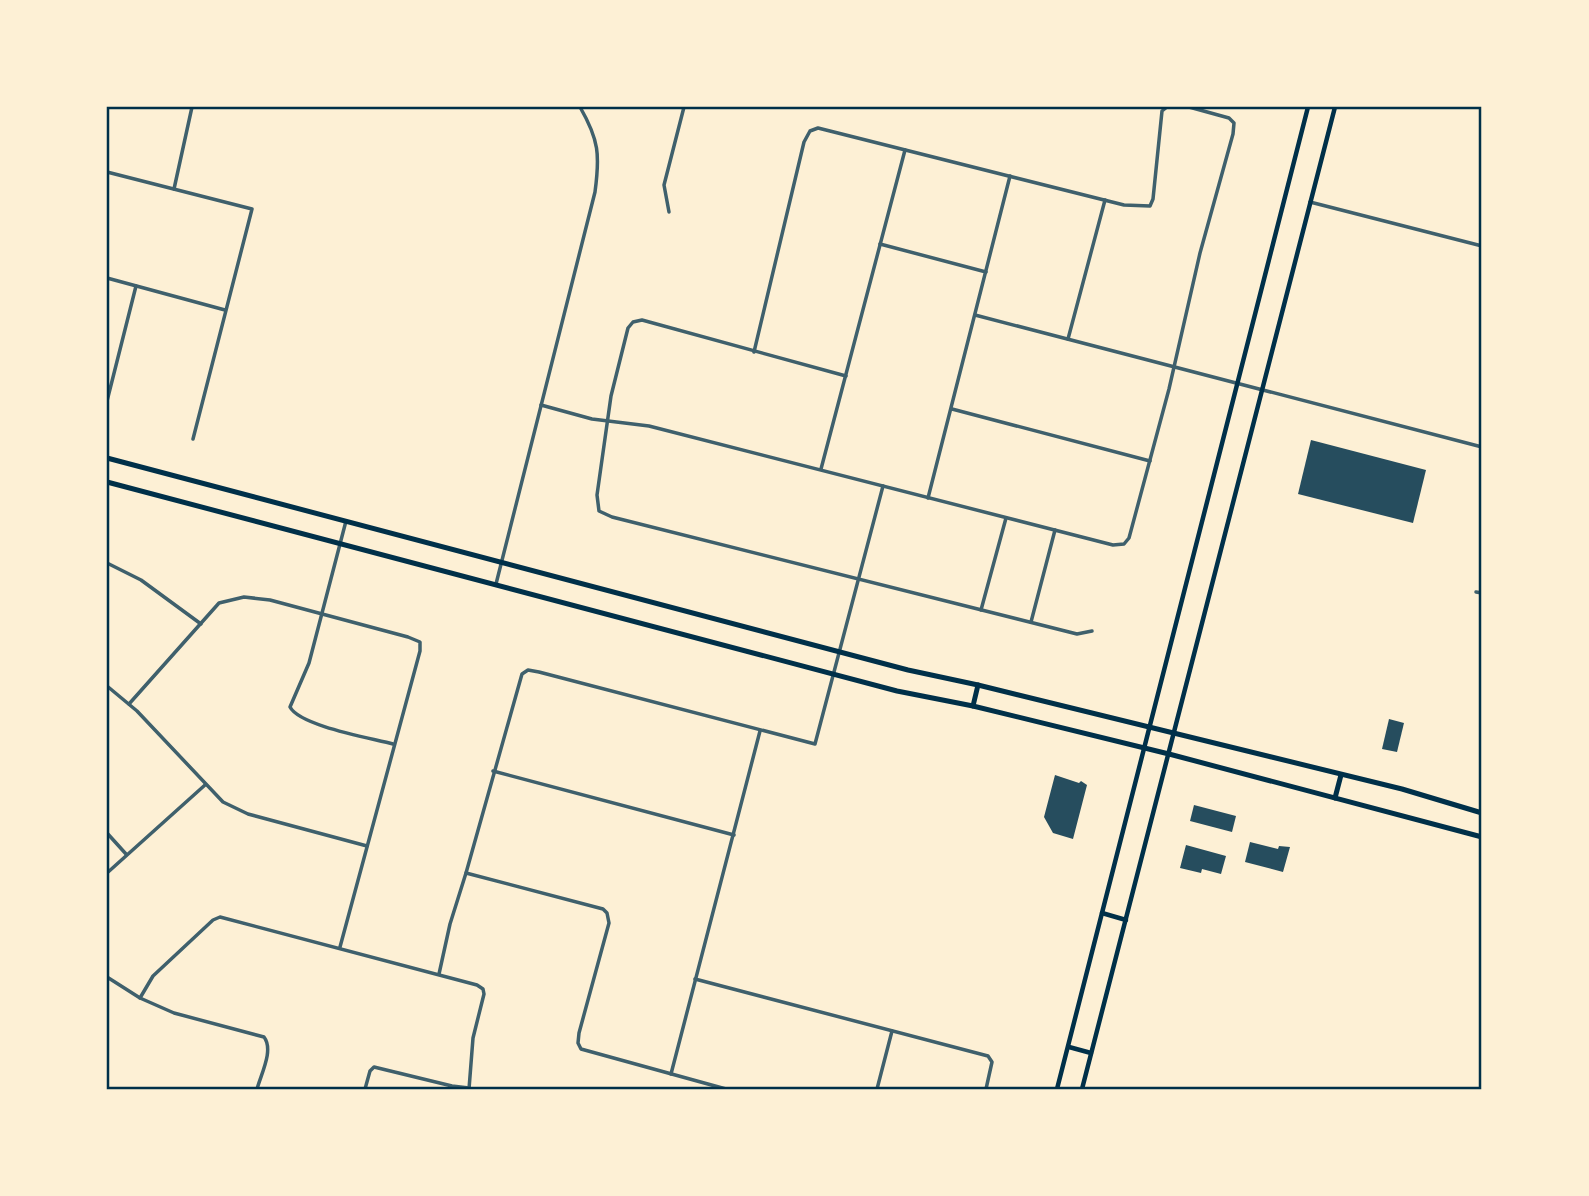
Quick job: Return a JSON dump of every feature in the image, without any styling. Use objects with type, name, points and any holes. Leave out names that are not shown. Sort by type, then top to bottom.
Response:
[{"type":"main road","points":[[1057,1089],[1308,107]]},
{"type":"main road","points":[[1082,1089],[1335,107]]},
{"type":"main road","points":[[107,458],[839,652],[1402,789],[1482,813]]},
{"type":"main road","points":[[107,482],[897,691],[973,706],[1169,754],[1482,838]]},
{"type":"main road","points":[[973,706],[978,685]]},
{"type":"main road","points":[[1335,798],[1341,775]]},
{"type":"main road","points":[[1102,913],[1126,920]]},
{"type":"main road","points":[[1069,1047],[1091,1053]]},
{"type":"street","points":[[174,189],[192,107]]},
{"type":"street","points":[[496,584],[595,192],[597,143],[580,107]]},
{"type":"street","points":[[669,212],[664,185],[684,107]]},
{"type":"street","points":[[754,352],[804,142],[810,131],[818,128],[1124,205],[1150,206],[1156,185],[1162,111],[1167,107]]},
{"type":"street","points":[[541,405],[592,419],[649,426],[1113,545],[1124,544],[1129,538],[1150,461],[1234,123],[1229,118],[1189,107]]},
{"type":"street","points":[[821,470],[905,149]]},
{"type":"street","points":[[107,172],[252,209],[193,439]]},
{"type":"street","points":[[928,498],[1010,176]]},
{"type":"street","points":[[1068,339],[1105,200]]},
{"type":"street","points":[[1310,202],[1482,246]]},
{"type":"street","points":[[880,244],[986,272]]},
{"type":"street","points":[[107,278],[225,310]]},
{"type":"street","points":[[107,401],[108,385],[136,286]]},
{"type":"street","points":[[975,315],[1482,447]]},
{"type":"street","points":[[846,376],[642,320],[634,323],[628,328],[607,421],[597,495],[599,510],[612,517],[1077,634],[1092,631]]},
{"type":"street","points":[[951,409],[1150,461]]},
{"type":"street","points":[[439,974],[450,924],[467,873],[493,771],[523,672],[539,672],[815,744],[883,486]]},
{"type":"street","points":[[981,610],[1006,518]]},
{"type":"street","points":[[346,521],[309,663],[291,709],[297,715],[313,722],[394,745]]},
{"type":"street","points":[[1031,622],[1055,530]]},
{"type":"street","points":[[107,563],[141,580],[201,624]]},
{"type":"street","points":[[1476,592],[1482,593]]},
{"type":"street","points":[[129,704],[219,603],[244,597],[270,600],[420,642],[420,652],[340,947]]},
{"type":"street","points":[[107,686],[129,704],[223,802],[241,811],[367,846]]},
{"type":"street","points":[[670,1074],[760,731]]},
{"type":"street","points":[[493,771],[734,835]]},
{"type":"street","points":[[107,873],[205,785]]},
{"type":"street","points":[[107,833],[126,854]]},
{"type":"street","points":[[467,873],[603,909],[607,913],[608,923],[579,1033],[579,1046],[585,1052],[726,1089]]},
{"type":"street","points":[[140,998],[153,976],[217,918],[224,917],[481,987],[484,997],[473,1038],[469,1088],[372,1067],[365,1089]]},
{"type":"street","points":[[107,977],[140,998],[174,1013],[260,1035],[268,1041],[269,1049],[257,1089]]},
{"type":"street","points":[[695,979],[991,1058],[986,1089]]},
{"type":"street","points":[[877,1089],[892,1031]]},
{"type":"building","points":[[1311,440],[1426,470],[1413,523],[1298,494]]},
{"type":"building","points":[[1389,719],[1404,723],[1397,752],[1382,749]]},
{"type":"building","points":[[1055,775],[1087,785],[1073,839],[1053,833],[1044,817]]},
{"type":"building","points":[[1194,805],[1236,816],[1232,832],[1190,821]]},
{"type":"building","points":[[1250,842],[1278,849],[1279,846],[1290,847],[1283,872],[1245,862]]},
{"type":"building","points":[[1186,845],[1226,856],[1221,874],[1202,869],[1201,873],[1180,868]]}]
